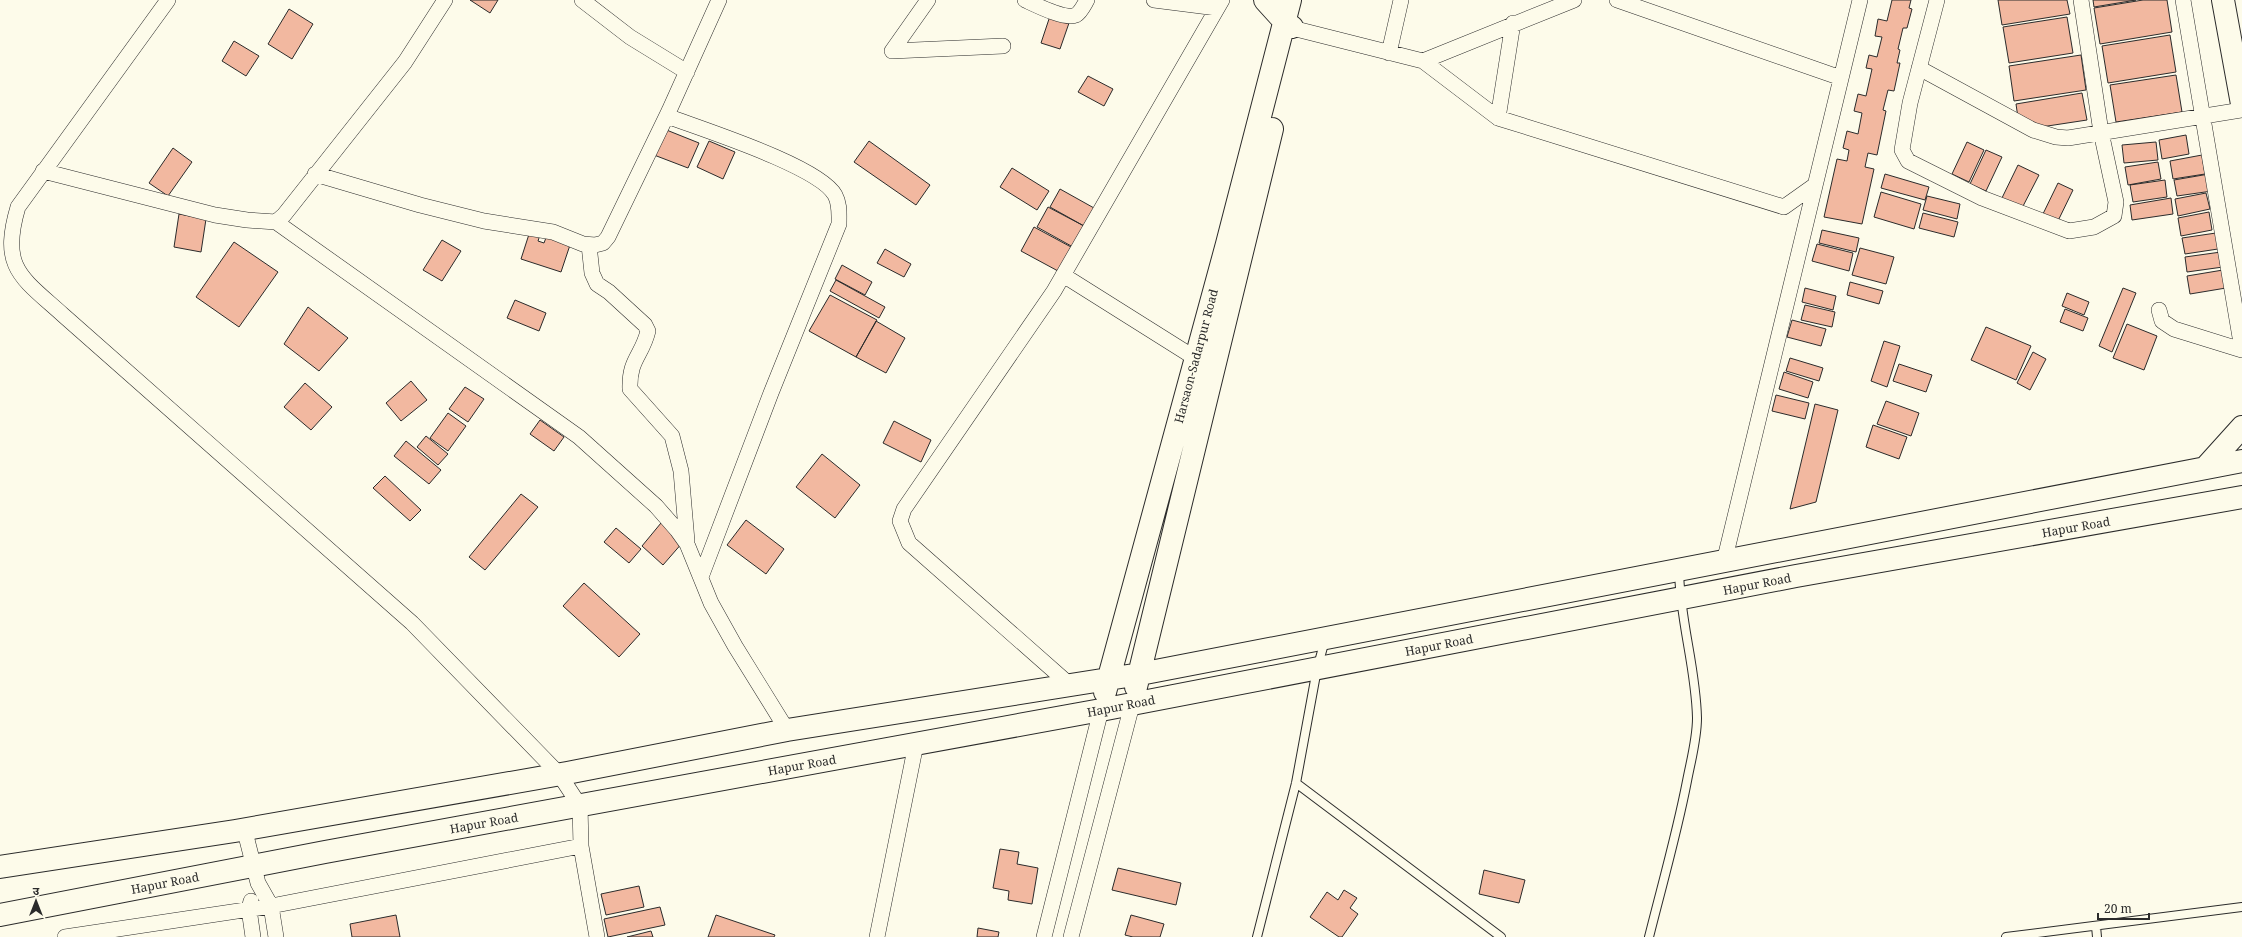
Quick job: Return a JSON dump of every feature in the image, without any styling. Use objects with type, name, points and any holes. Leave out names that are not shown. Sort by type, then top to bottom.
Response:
[{"type":"main road","points":[[1265,0],[1290,25]]},
{"type":"main road","name":"Harsaon-Sadarpur Road","points":[[1132,705],[1290,25],[1290,0]]},
{"type":"main road","name":"Harsaon-Sadarpur Road","points":[[1101,710],[1195,358],[1290,25],[1304,0]]},
{"type":"main road","points":[[2223,0],[2242,104]]},
{"type":"main road","points":[[2205,468],[2242,426]]},
{"type":"main road","points":[[0,867],[244,828],[559,774],[787,730],[1140,674],[2242,461]]},
{"type":"main road","name":"Hapur Road","points":[[0,915],[255,875],[580,806],[1132,705],[1679,599],[2242,497]]},
{"type":"street","points":[[168,0],[18,207],[11,228],[10,251],[12,262],[18,272],[86,336],[412,623],[559,774],[580,806],[581,846],[597,937]]},
{"type":"street","points":[[276,222],[284,215],[405,62],[445,0]]},
{"type":"street","points":[[582,0],[630,37],[687,72]]},
{"type":"street","points":[[315,174],[420,205],[484,220],[553,232],[589,245],[603,243],[608,237],[667,116],[719,0]]},
{"type":"street","points":[[928,0],[892,51],[1003,46]]},
{"type":"street","points":[[1025,0],[1064,16],[1074,16],[1079,12],[1087,0]]},
{"type":"street","points":[[1070,685],[909,543],[900,521],[904,509],[1064,275],[1219,4],[1154,0]]},
{"type":"street","points":[[1389,53],[1401,0]]},
{"type":"street","points":[[1423,61],[1513,23],[1574,0]]},
{"type":"street","points":[[1617,0],[1841,78]]},
{"type":"street","points":[[1724,562],[1860,0]]},
{"type":"street","points":[[1936,0],[1919,68],[1902,150],[1908,161],[1982,198],[2069,231],[2094,227],[2114,216],[2116,202],[2101,132],[2081,0]]},
{"type":"street","points":[[2159,310],[2162,322],[2174,329],[2242,349],[2204,116],[2183,0]]},
{"type":"street","points":[[1498,118],[1513,23]]},
{"type":"street","points":[[1290,25],[1423,61],[1498,118],[1784,207],[1815,186]]},
{"type":"street","points":[[1919,68],[2033,130],[2056,137],[2068,138],[2242,110]]},
{"type":"street","points":[[667,116],[780,159],[814,176],[829,187],[835,194],[840,208],[839,224],[771,393],[701,577]]},
{"type":"street","points":[[43,172],[215,215],[247,220],[276,222],[580,437],[656,506],[687,544],[711,602],[735,646],[787,730]]},
{"type":"street","points":[[589,245],[592,273],[597,284],[609,292],[645,325],[648,331],[644,344],[636,355],[631,368],[630,389],[672,436],[681,471],[687,544]]},
{"type":"street","points":[[1064,275],[1195,358]]},
{"type":"street","points":[[1071,937],[1132,705]]},
{"type":"street","points":[[1044,937],[1101,710]]},
{"type":"street","points":[[877,937],[916,744]]},
{"type":"street","points":[[244,828],[255,875],[271,906],[276,937]]},
{"type":"street","points":[[65,937],[271,906],[581,846]]},
{"type":"street","points":[[253,937],[248,909],[255,875]]},
{"type":"lane","points":[[1649,937],[1682,809],[1695,743],[1697,720],[1695,691],[1679,599],[1679,570]]},
{"type":"lane","points":[[1257,937],[1296,783],[1317,669],[1325,639]]},
{"type":"lane","points":[[1296,783],[1501,937]]},
{"type":"lane","points":[[2006,937],[2242,907]]},
{"type":"lane","points":[[2096,926],[2097,937]]},
{"type":"building","points":[[470,0],[498,0],[490,13]]},
{"type":"building","points":[[1892,0],[1911,0],[1909,8],[1912,9],[1907,28],[1903,28],[1898,49],[1900,50],[1897,63],[1900,63],[1894,91],[1888,90],[1883,110],[1886,111],[1877,155],[1868,153],[1865,167],[1874,169],[1862,224],[1824,217],[1837,159],[1847,161],[1849,150],[1843,148],[1847,131],[1858,134],[1862,113],[1854,111],[1858,94],[1866,96],[1872,69],[1866,68],[1869,55],[1877,57],[1882,37],[1875,36],[1878,19],[1887,21]]},
{"type":"building","points":[[1998,0],[2067,0],[2070,14],[2002,25]]},
{"type":"building","points":[[2093,0],[2136,0],[2094,7]]},
{"type":"building","points":[[2143,0],[2167,0],[2172,32],[2100,44],[2094,8]]},
{"type":"building","points":[[289,9],[313,24],[292,59],[268,44]]},
{"type":"building","points":[[1050,16],[1069,23],[1060,49],[1041,43]]},
{"type":"building","points":[[2067,17],[2073,53],[2009,63],[2003,27]]},
{"type":"building","points":[[2170,35],[2176,72],[2108,83],[2102,46]]},
{"type":"building","points":[[234,41],[259,56],[246,76],[222,61]]},
{"type":"building","points":[[2081,55],[2086,90],[2014,101],[2009,66]]},
{"type":"building","points":[[2176,75],[2182,112],[2116,122],[2110,85]]},
{"type":"building","points":[[1088,76],[1113,89],[1104,106],[1078,92]]},
{"type":"building","points":[[2082,93],[2087,120],[2041,127],[2018,118],[2016,104]]},
{"type":"building","points":[[664,129],[699,143],[688,168],[654,155]]},
{"type":"building","points":[[2186,135],[2189,154],[2162,159],[2159,140]]},
{"type":"building","points":[[709,141],[735,152],[723,179],[697,167]]},
{"type":"building","points":[[869,141],[930,185],[916,205],[854,162]]},
{"type":"building","points":[[1967,142],[1984,150],[1969,182],[1952,174]]},
{"type":"building","points":[[2156,142],[2158,160],[2124,163],[2122,145]]},
{"type":"building","points":[[173,148],[192,162],[168,196],[149,183]]},
{"type":"building","points":[[1986,150],[2002,157],[1986,191],[1970,184]]},
{"type":"building","points":[[2202,155],[2205,174],[2173,179],[2170,161]]},
{"type":"building","points":[[2158,162],[2161,179],[2128,185],[2125,167]]},
{"type":"building","points":[[2018,165],[2039,175],[2020,212],[2000,202]]},
{"type":"building","points":[[1012,168],[1049,191],[1037,210],[1000,187]]},
{"type":"building","points":[[1885,174],[1929,187],[1925,200],[1881,188]]},
{"type":"building","points":[[2209,174],[2212,191],[2177,196],[2174,180]]},
{"type":"building","points":[[2165,180],[2167,197],[2133,202],[2130,185]]},
{"type":"building","points":[[2058,183],[2073,190],[2056,225],[2041,218]]},
{"type":"building","points":[[1060,189],[1094,208],[1084,226],[1050,207]]},
{"type":"building","points":[[1881,192],[1921,204],[1914,229],[1874,217]]},
{"type":"building","points":[[2206,193],[2210,209],[2178,216],[2175,199]]},
{"type":"building","points":[[1927,196],[1960,204],[1957,219],[1923,210]]},
{"type":"building","points":[[2171,198],[2173,214],[2132,220],[2130,205]]},
{"type":"building","points":[[1048,207],[1084,226],[1073,247],[1037,227]]},
{"type":"building","points":[[2209,212],[2212,230],[2181,236],[2178,218]]},
{"type":"building","points":[[1923,213],[1958,222],[1954,237],[1919,228]]},
{"type":"building","points":[[179,214],[206,219],[201,252],[174,247]]},
{"type":"building","points":[[1034,227],[1071,247],[1058,271],[1021,251]]},
{"type":"building","points":[[531,228],[541,232],[538,241],[544,243],[547,235],[571,242],[561,272],[521,259]]},
{"type":"building","points":[[1822,230],[1859,238],[1856,252],[1819,243]]},
{"type":"building","points":[[2216,233],[2218,249],[2185,254],[2182,238]]},
{"type":"building","points":[[442,240],[461,251],[442,281],[423,270]]},
{"type":"building","points":[[234,242],[278,272],[239,327],[196,297]]},
{"type":"building","points":[[1817,244],[1853,253],[1849,271],[1812,261]]},
{"type":"building","points":[[1860,248],[1894,257],[1886,284],[1852,275]]},
{"type":"building","points":[[885,249],[911,264],[904,277],[877,263]]},
{"type":"building","points":[[2221,252],[2223,267],[2187,272],[2185,257]]},
{"type":"building","points":[[842,265],[872,282],[865,295],[835,279]]},
{"type":"building","points":[[2223,270],[2226,288],[2190,294],[2187,276]]},
{"type":"building","points":[[836,280],[885,307],[879,318],[830,291]]},
{"type":"building","points":[[1850,282],[1883,291],[1879,304],[1847,295]]},
{"type":"building","points":[[1805,288],[1836,296],[1833,310],[1802,302]]},
{"type":"building","points":[[2123,288],[2136,293],[2112,352],[2099,346]]},
{"type":"building","points":[[2067,293],[2089,302],[2084,315],[2062,306]]},
{"type":"building","points":[[830,295],[877,320],[856,357],[809,331]]},
{"type":"building","points":[[515,300],[546,313],[539,331],[507,318]]},
{"type":"building","points":[[1805,305],[1835,312],[1832,327],[1801,320]]},
{"type":"building","points":[[308,307],[348,338],[319,371],[284,344]]},
{"type":"building","points":[[2065,309],[2088,318],[2083,331],[2060,322]]},
{"type":"building","points":[[1792,320],[1826,329],[1821,346],[1787,337]]},
{"type":"building","points":[[876,321],[905,338],[886,373],[856,357]]},
{"type":"building","points":[[2127,324],[2157,336],[2144,370],[2113,358]]},
{"type":"building","points":[[1986,327],[2031,346],[2016,380],[1971,360]]},
{"type":"building","points":[[1884,341],[1900,346],[1887,387],[1871,381]]},
{"type":"building","points":[[2033,352],[2046,359],[2030,390],[2017,383]]},
{"type":"building","points":[[1790,358],[1823,368],[1819,381],[1786,371]]},
{"type":"building","points":[[1899,364],[1932,375],[1926,392],[1893,381]]},
{"type":"building","points":[[1784,372],[1813,382],[1808,398],[1779,389]]},
{"type":"building","points":[[411,381],[427,400],[401,421],[386,403]]},
{"type":"building","points":[[305,383],[332,407],[311,430],[284,407]]},
{"type":"building","points":[[465,387],[484,399],[468,422],[449,409]]},
{"type":"building","points":[[1776,395],[1809,403],[1805,419],[1772,411]]},
{"type":"building","points":[[1886,401],[1919,413],[1911,436],[1877,424]]},
{"type":"building","points":[[1815,404],[1838,410],[1816,502],[1790,509]]},
{"type":"building","points":[[448,413],[466,426],[448,451],[430,438]]},
{"type":"building","points":[[540,420],[564,437],[554,451],[530,434]]},
{"type":"building","points":[[894,421],[931,440],[921,462],[883,443]]},
{"type":"building","points":[[1873,425],[1907,437],[1899,459],[1866,447]]},
{"type":"building","points":[[426,436],[448,454],[438,465],[417,447]]},
{"type":"building","points":[[406,441],[441,470],[429,484],[394,456]]},
{"type":"building","points":[[822,454],[860,485],[835,518],[796,487]]},
{"type":"building","points":[[385,476],[421,510],[410,521],[373,488]]},
{"type":"building","points":[[521,494],[538,507],[485,570],[469,557]]},
{"type":"building","points":[[746,520],[784,549],[766,574],[727,545]]},
{"type":"building","points":[[661,523],[683,542],[663,565],[642,546]]},
{"type":"building","points":[[616,528],[641,549],[629,563],[604,542]]},
{"type":"building","points":[[584,583],[640,634],[619,657],[563,606]]},
{"type":"building","points":[[1000,849],[1019,852],[1017,864],[1038,868],[1032,904],[1008,900],[1009,891],[993,888]]},
{"type":"building","points":[[1118,868],[1181,883],[1176,905],[1112,890]]},
{"type":"building","points":[[1484,870],[1525,880],[1519,903],[1479,894]]},
{"type":"building","points":[[639,886],[644,907],[606,915],[601,894]]},
{"type":"building","points":[[1344,890],[1357,898],[1350,908],[1358,914],[1342,937],[1339,937],[1310,917],[1327,892],[1338,900]]},
{"type":"building","points":[[660,907],[665,925],[608,937],[604,919]]},
{"type":"building","points":[[396,915],[400,937],[352,937],[350,924]]},
{"type":"building","points":[[716,915],[775,935],[774,937],[708,937]]},
{"type":"building","points":[[1131,915],[1164,924],[1160,937],[1133,937],[1125,935]]},
{"type":"building","points":[[978,928],[999,932],[998,937],[977,937]]},
{"type":"building","points":[[651,931],[653,937],[627,937]]}]
